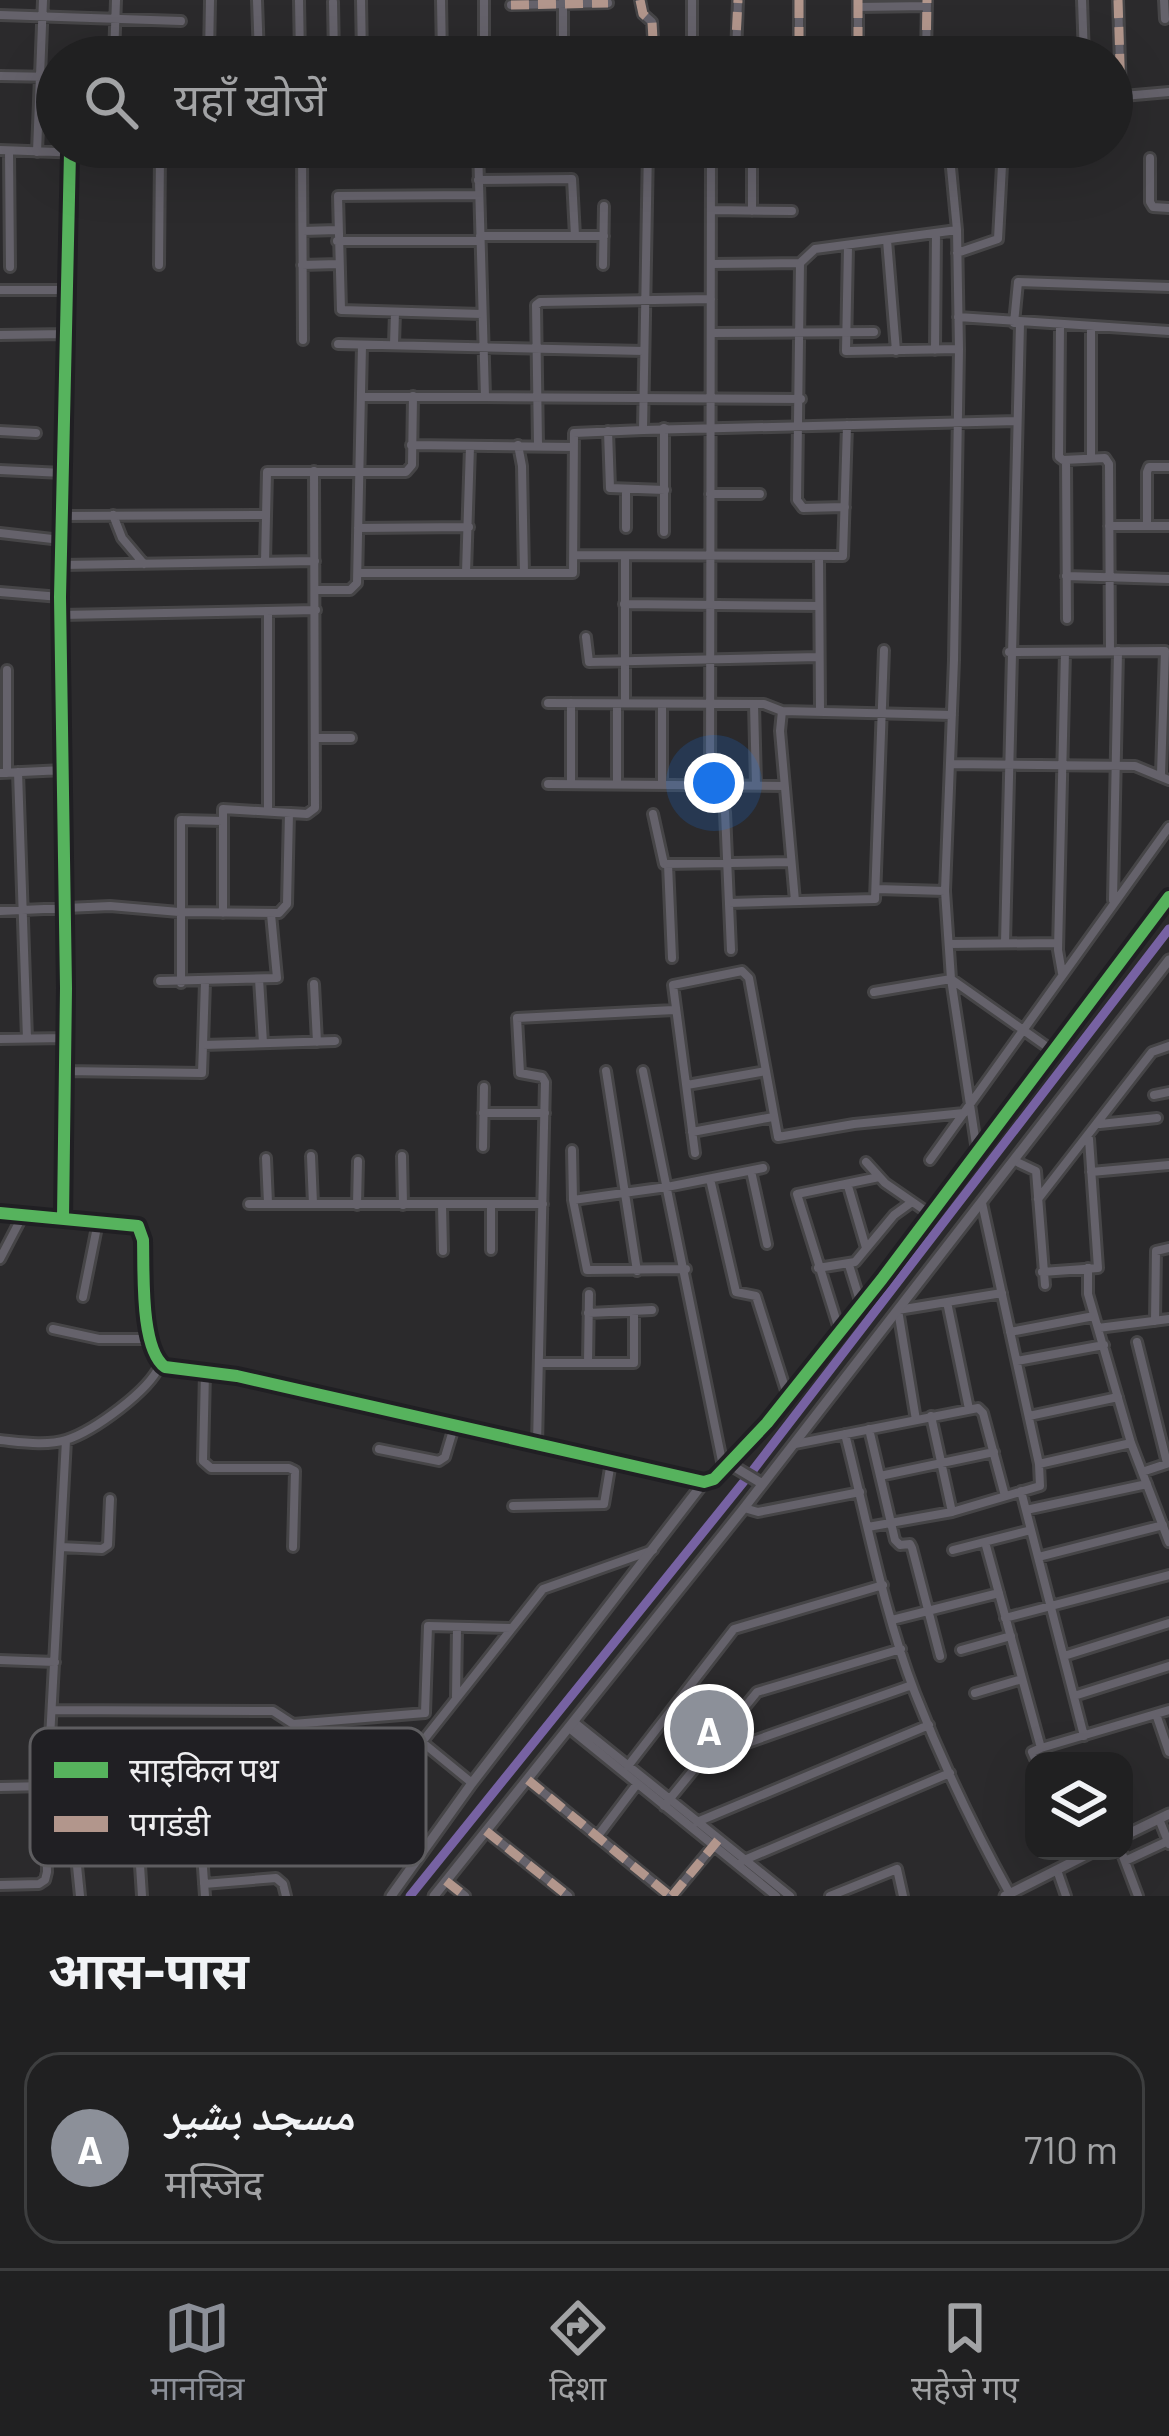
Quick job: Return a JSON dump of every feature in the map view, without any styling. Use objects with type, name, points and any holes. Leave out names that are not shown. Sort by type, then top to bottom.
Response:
[{"type":"street","points":[[42,36],[43,0]]},
{"type":"street","points":[[115,36],[116,0]]},
{"type":"street","points":[[209,36],[210,0]]},
{"type":"street","points":[[257,0],[258,36]]},
{"type":"street","points":[[299,0],[300,36]]},
{"type":"street","points":[[362,0],[362,36]]},
{"type":"street","points":[[441,0],[442,36]]},
{"type":"street","points":[[484,0],[484,36]]},
{"type":"street","points":[[640,0],[643,14],[652,22],[653,36]]},
{"type":"street","points":[[692,0],[692,36]]},
{"type":"street","points":[[737,36],[738,0]]},
{"type":"street","points":[[799,0],[800,36]]},
{"type":"street","points":[[1082,0],[1083,36]]},
{"type":"street","points":[[1117,36],[1118,0]]},
{"type":"street","points":[[1165,0],[1165,19]]},
{"type":"street","points":[[334,2],[334,36]]},
{"type":"street","points":[[562,2],[563,36]]},
{"type":"street","points":[[512,5],[608,3]]},
{"type":"street","points":[[858,36],[858,3],[927,3],[926,36]]},
{"type":"street","points":[[0,15],[181,20]]},
{"type":"street","points":[[0,76],[36,77]]},
{"type":"street","points":[[1133,95],[1169,92]]},
{"type":"street","points":[[10,267],[4,151],[36,152]]},
{"type":"street","points":[[1150,158],[1150,202],[1169,208]]},
{"type":"street","points":[[63,1218],[65,770],[60,597],[70,168]]},
{"type":"street","points":[[159,265],[160,168]]},
{"type":"street","points":[[302,168],[303,340]]},
{"type":"street","points":[[478,168],[485,397]]},
{"type":"street","points":[[643,430],[648,168]]},
{"type":"street","points":[[710,168],[710,785]]},
{"type":"street","points":[[752,168],[752,211]]},
{"type":"street","points":[[951,168],[959,349],[945,891],[951,980],[967,1110],[977,1151]]},
{"type":"street","points":[[957,253],[998,239],[1002,168]]},
{"type":"street","points":[[478,180],[572,179],[575,236]]},
{"type":"street","points":[[479,195],[341,195],[336,201],[341,310],[482,314]]},
{"type":"street","points":[[603,265],[604,206]]},
{"type":"street","points":[[711,210],[792,211]]},
{"type":"street","points":[[711,264],[800,263],[815,249],[957,230]]},
{"type":"street","points":[[303,231],[479,238],[604,236]]},
{"type":"street","points":[[935,350],[936,233]]},
{"type":"street","points":[[887,240],[896,352]]},
{"type":"street","points":[[848,247],[846,351],[959,349]]},
{"type":"street","points":[[800,263],[799,507],[845,507]]},
{"type":"street","points":[[302,265],[338,264]]},
{"type":"street","points":[[1005,943],[1018,282],[1169,287]]},
{"type":"street","points":[[0,290],[68,290]]},
{"type":"street","points":[[538,445],[536,305],[712,298]]},
{"type":"street","points":[[394,344],[395,313]]},
{"type":"street","points":[[958,317],[1169,331]]},
{"type":"street","points":[[1060,326],[1059,457],[1105,458],[1109,464],[1113,900]]},
{"type":"street","points":[[1091,327],[1091,458]]},
{"type":"street","points":[[711,333],[874,332]]},
{"type":"street","points":[[0,334],[66,334]]},
{"type":"street","points":[[338,344],[644,351]]},
{"type":"street","points":[[316,590],[350,590],[357,583],[362,344]]},
{"type":"street","points":[[265,562],[267,472],[409,471],[413,396]]},
{"type":"street","points":[[362,398],[801,399]]},
{"type":"street","points":[[358,573],[573,573],[576,431],[1017,422]]},
{"type":"street","points":[[574,555],[845,554],[847,425]]},
{"type":"street","points":[[664,428],[664,532]]},
{"type":"street","points":[[0,431],[36,433]]},
{"type":"street","points":[[608,431],[608,483],[613,489],[665,490]]},
{"type":"street","points":[[411,445],[573,447]]},
{"type":"street","points":[[518,445],[524,573]]},
{"type":"street","points":[[466,573],[470,446]]},
{"type":"street","points":[[1066,460],[1067,619]]},
{"type":"street","points":[[1147,526],[1147,472],[1149,467],[1169,467]]},
{"type":"street","points":[[0,470],[63,473]]},
{"type":"street","points":[[223,914],[223,809],[314,811],[314,471]]},
{"type":"street","points":[[626,490],[626,528]]},
{"type":"street","points":[[710,494],[760,494]]},
{"type":"street","points":[[62,515],[265,515]]},
{"type":"street","points":[[113,515],[118,532],[144,564]]},
{"type":"street","points":[[1109,526],[1169,526]]},
{"type":"street","points":[[358,528],[469,527]]},
{"type":"street","points":[[0,533],[61,540]]},
{"type":"street","points":[[617,784],[625,659],[625,556]]},
{"type":"street","points":[[820,556],[820,710]]},
{"type":"street","points":[[61,565],[315,562]]},
{"type":"street","points":[[1066,576],[1169,579]]},
{"type":"street","points":[[0,592],[60,597]]},
{"type":"street","points":[[624,604],[820,606]]},
{"type":"street","points":[[61,615],[316,610]]},
{"type":"street","points":[[268,611],[268,811]]},
{"type":"street","points":[[586,637],[589,662],[820,657]]},
{"type":"street","points":[[729,903],[872,900],[877,889],[884,650]]},
{"type":"street","points":[[951,764],[1140,766],[1165,777],[1167,651],[1010,652]]},
{"type":"street","points":[[1063,974],[1058,943],[1065,652]]},
{"type":"street","points":[[7,670],[8,773],[22,911],[27,1039]]},
{"type":"street","points":[[548,703],[754,704],[782,711],[952,715]]},
{"type":"street","points":[[571,703],[572,784]]},
{"type":"street","points":[[662,704],[662,785]]},
{"type":"street","points":[[754,704],[756,785]]},
{"type":"street","points":[[782,711],[796,901]]},
{"type":"street","points":[[316,738],[351,738]]},
{"type":"street","points":[[8,773],[65,770]]},
{"type":"street","points":[[548,784],[784,786]]},
{"type":"street","points":[[725,812],[731,950]]},
{"type":"street","points":[[0,911],[110,906],[223,914],[284,910],[290,813]]},
{"type":"street","points":[[653,814],[661,858],[668,865],[672,958]]},
{"type":"street","points":[[182,983],[181,820],[223,821]]},
{"type":"street","points":[[930,1160],[1169,827]]},
{"type":"street","points":[[668,865],[792,862]]},
{"type":"street","points":[[877,889],[945,891]]},
{"type":"street","points":[[426,1847],[704,1482],[731,1469],[861,1304],[1169,898]]},
{"type":"street","points":[[160,981],[277,978],[271,914]]},
{"type":"street","points":[[949,944],[1058,943]]},
{"type":"street","points":[[434,1896],[744,1508],[758,1481],[793,1444],[1169,960]]},
{"type":"street","points":[[695,1153],[674,1010],[675,984],[746,972],[776,1135],[785,1138],[967,1110]]},
{"type":"street","points":[[259,979],[263,1043]]},
{"type":"street","points":[[874,992],[951,980],[1053,1052]]},
{"type":"street","points":[[65,1071],[202,1072],[205,982]]},
{"type":"street","points":[[314,984],[317,1042]]},
{"type":"street","points":[[537,1445],[545,1078],[523,1075],[518,1069],[517,1018],[674,1010]]},
{"type":"street","points":[[0,1040],[66,1038]]},
{"type":"street","points":[[203,1045],[334,1042]]},
{"type":"street","points":[[1038,1199],[1152,1052],[1169,1046]]},
{"type":"street","points":[[606,1071],[637,1271]]},
{"type":"street","points":[[644,1071],[731,1469]]},
{"type":"street","points":[[688,1085],[766,1071]]},
{"type":"street","points":[[483,1148],[484,1087]]},
{"type":"street","points":[[1154,1095],[1169,1092]]},
{"type":"street","points":[[483,1113],[545,1113]]},
{"type":"street","points":[[692,1132],[773,1117]]},
{"type":"street","points":[[1099,1124],[1157,1118]]},
{"type":"street","points":[[1042,1272],[1098,1268],[1089,1138]]},
{"type":"street","points":[[572,1150],[573,1200],[587,1270],[686,1269]]},
{"type":"street","points":[[311,1156],[313,1204]]},
{"type":"street","points":[[402,1156],[403,1204]]},
{"type":"street","points":[[266,1158],[268,1203]]},
{"type":"street","points":[[357,1205],[358,1161]]},
{"type":"street","points":[[1015,1161],[1036,1171],[1045,1286]]},
{"type":"street","points":[[866,1162],[930,1214]]},
{"type":"street","points":[[1091,1172],[1169,1165]]},
{"type":"street","points":[[573,1200],[763,1168]]},
{"type":"street","points":[[752,1171],[767,1244]]},
{"type":"street","points":[[839,1329],[797,1194],[879,1177]]},
{"type":"street","points":[[710,1179],[736,1292],[756,1296],[788,1397]]},
{"type":"street","points":[[848,1186],[866,1249]]},
{"type":"street","points":[[818,1268],[849,1265],[893,1215],[912,1202]]},
{"type":"street","points":[[868,1527],[952,1512],[1042,1485],[982,1203]]},
{"type":"street","points":[[249,1204],[543,1204]]},
{"type":"street","points":[[491,1204],[491,1250]]},
{"type":"street","points":[[442,1205],[443,1251]]},
{"type":"street","points":[[0,1213],[132,1224],[141,1231],[150,1339],[160,1365]]},
{"type":"street","points":[[0,1259],[23,1215]]},
{"type":"street","points":[[83,1297],[98,1221]]},
{"type":"street","points":[[1155,1321],[1156,1251],[1169,1248]]},
{"type":"street","points":[[849,1265],[861,1304]]},
{"type":"street","points":[[1088,1268],[1088,1294],[1131,1443],[1169,1540]]},
{"type":"street","points":[[898,1310],[1002,1293]]},
{"type":"street","points":[[588,1363],[589,1294]]},
{"type":"street","points":[[946,1302],[969,1409]]},
{"type":"street","points":[[587,1313],[652,1310]]},
{"type":"street","points":[[898,1310],[916,1420]]},
{"type":"street","points":[[540,1363],[634,1363],[634,1311]]},
{"type":"street","points":[[1010,1332],[1094,1316]]},
{"type":"street","points":[[1098,1328],[1169,1319]]},
{"type":"street","points":[[53,1329],[99,1339],[150,1339]]},
{"type":"street","points":[[1137,1342],[1168,1463],[1142,1472]]},
{"type":"street","points":[[1017,1361],[1104,1345]]},
{"type":"street","points":[[160,1365],[704,1482]]},
{"type":"street","points":[[0,1440],[66,1440],[141,1392],[160,1365]]},
{"type":"street","points":[[206,1372],[203,1461],[211,1468],[296,1472],[292,1547]]},
{"type":"street","points":[[1029,1416],[1118,1397]]},
{"type":"street","points":[[793,1444],[978,1408],[1005,1496]]},
{"type":"street","points":[[931,1416],[952,1512]]},
{"type":"street","points":[[380,1449],[440,1461],[454,1427]]},
{"type":"street","points":[[869,1429],[896,1544],[912,1548],[940,1656]]},
{"type":"street","points":[[845,1434],[912,1685],[969,1819],[1008,1895],[1070,1860]]},
{"type":"street","points":[[51,1728],[66,1440]]},
{"type":"street","points":[[1039,1464],[1131,1443]]},
{"type":"street","points":[[880,1476],[994,1452]]},
{"type":"street","points":[[512,1506],[604,1504],[611,1462]]},
{"type":"street","points":[[731,1469],[758,1481]]},
{"type":"street","points":[[1026,1510],[1147,1484]]},
{"type":"street","points":[[1021,1491],[1084,1736]]},
{"type":"street","points":[[744,1508],[758,1512],[860,1492]]},
{"type":"street","points":[[62,1547],[102,1549],[108,1545],[110,1498]]},
{"type":"street","points":[[1038,1557],[1163,1525]]},
{"type":"street","points":[[953,1550],[1031,1530]]},
{"type":"street","points":[[985,1542],[1041,1748]]},
{"type":"street","points":[[426,1737],[543,1589],[656,1549]]},
{"type":"street","points":[[1005,1618],[1169,1575]]},
{"type":"street","points":[[628,1766],[734,1629],[883,1585]]},
{"type":"street","points":[[892,1620],[999,1593]]},
{"type":"street","points":[[1064,1656],[1169,1623]]},
{"type":"street","points":[[52,1710],[273,1711],[292,1724],[425,1713],[428,1626],[512,1628]]},
{"type":"street","points":[[456,1699],[457,1627]]},
{"type":"street","points":[[961,1650],[1011,1636]]},
{"type":"street","points":[[668,1802],[760,1689],[901,1649]]},
{"type":"street","points":[[0,1660],[55,1663]]},
{"type":"street","points":[[1074,1696],[1169,1666]]},
{"type":"street","points":[[975,1693],[1022,1679]]},
{"type":"street","points":[[701,1760],[912,1685]]},
{"type":"street","points":[[1033,1752],[1169,1710]]},
{"type":"street","points":[[1156,1714],[1169,1752]]},
{"type":"street","points":[[571,1725],[790,1896]]},
{"type":"street","points":[[571,1725],[637,1784],[668,1802]]},
{"type":"street","points":[[695,1825],[929,1725]]},
{"type":"street","points":[[426,1745],[472,1783]]},
{"type":"street","points":[[741,1862],[950,1773]]},
{"type":"street","points":[[528,1780],[671,1896],[716,1842]]},
{"type":"street","points":[[597,1837],[637,1784]]},
{"type":"street","points":[[0,1787],[30,1786]]},
{"type":"street","points":[[1133,1832],[1164,1817],[1168,1842],[1133,1853]]},
{"type":"street","points":[[486,1832],[568,1896]]},
{"type":"street","points":[[1124,1860],[1138,1896]]},
{"type":"street","points":[[741,1862],[776,1896]]},
{"type":"street","points":[[0,1885],[42,1883],[47,1866]]},
{"type":"street","points":[[77,1866],[80,1896]]},
{"type":"street","points":[[140,1866],[142,1896]]},
{"type":"street","points":[[203,1866],[205,1896]]},
{"type":"street","points":[[391,1896],[413,1866]]},
{"type":"street","points":[[830,1896],[895,1869],[900,1872],[903,1896]]},
{"type":"street","points":[[1057,1870],[1066,1896]]},
{"type":"street","points":[[204,1884],[276,1878],[284,1884],[286,1896]]},
{"type":"street","points":[[446,1881],[465,1896]]},
{"type":"waterway","points":[[410,1896],[750,1474],[1169,929]]},
{"type":"marked path","points":[[640,0],[643,14],[652,22],[653,36]]},
{"type":"marked path","points":[[736,36],[738,0]]},
{"type":"marked path","points":[[799,0],[799,36]]},
{"type":"marked path","points":[[858,0],[858,36]]},
{"type":"marked path","points":[[926,36],[927,0]]},
{"type":"marked path","points":[[1118,0],[1119,36]]},
{"type":"marked path","points":[[511,5],[608,3]]},
{"type":"marked path","points":[[528,1780],[670,1896]]},
{"type":"marked path","points":[[486,1831],[568,1896]]},
{"type":"marked path","points":[[672,1896],[719,1839]]},
{"type":"marked path","points":[[446,1881],[465,1896]]},
{"type":"cycle path","points":[[63,1218],[66,988],[60,597],[70,168]]},
{"type":"cycle path","points":[[0,1213],[138,1226],[143,1240],[147,1327],[157,1358],[165,1367],[237,1376],[704,1482],[714,1479],[767,1423],[882,1279],[1169,897]]},
{"type":"place","name":"مسجد بشیر","points":[[709,1729]]}]
